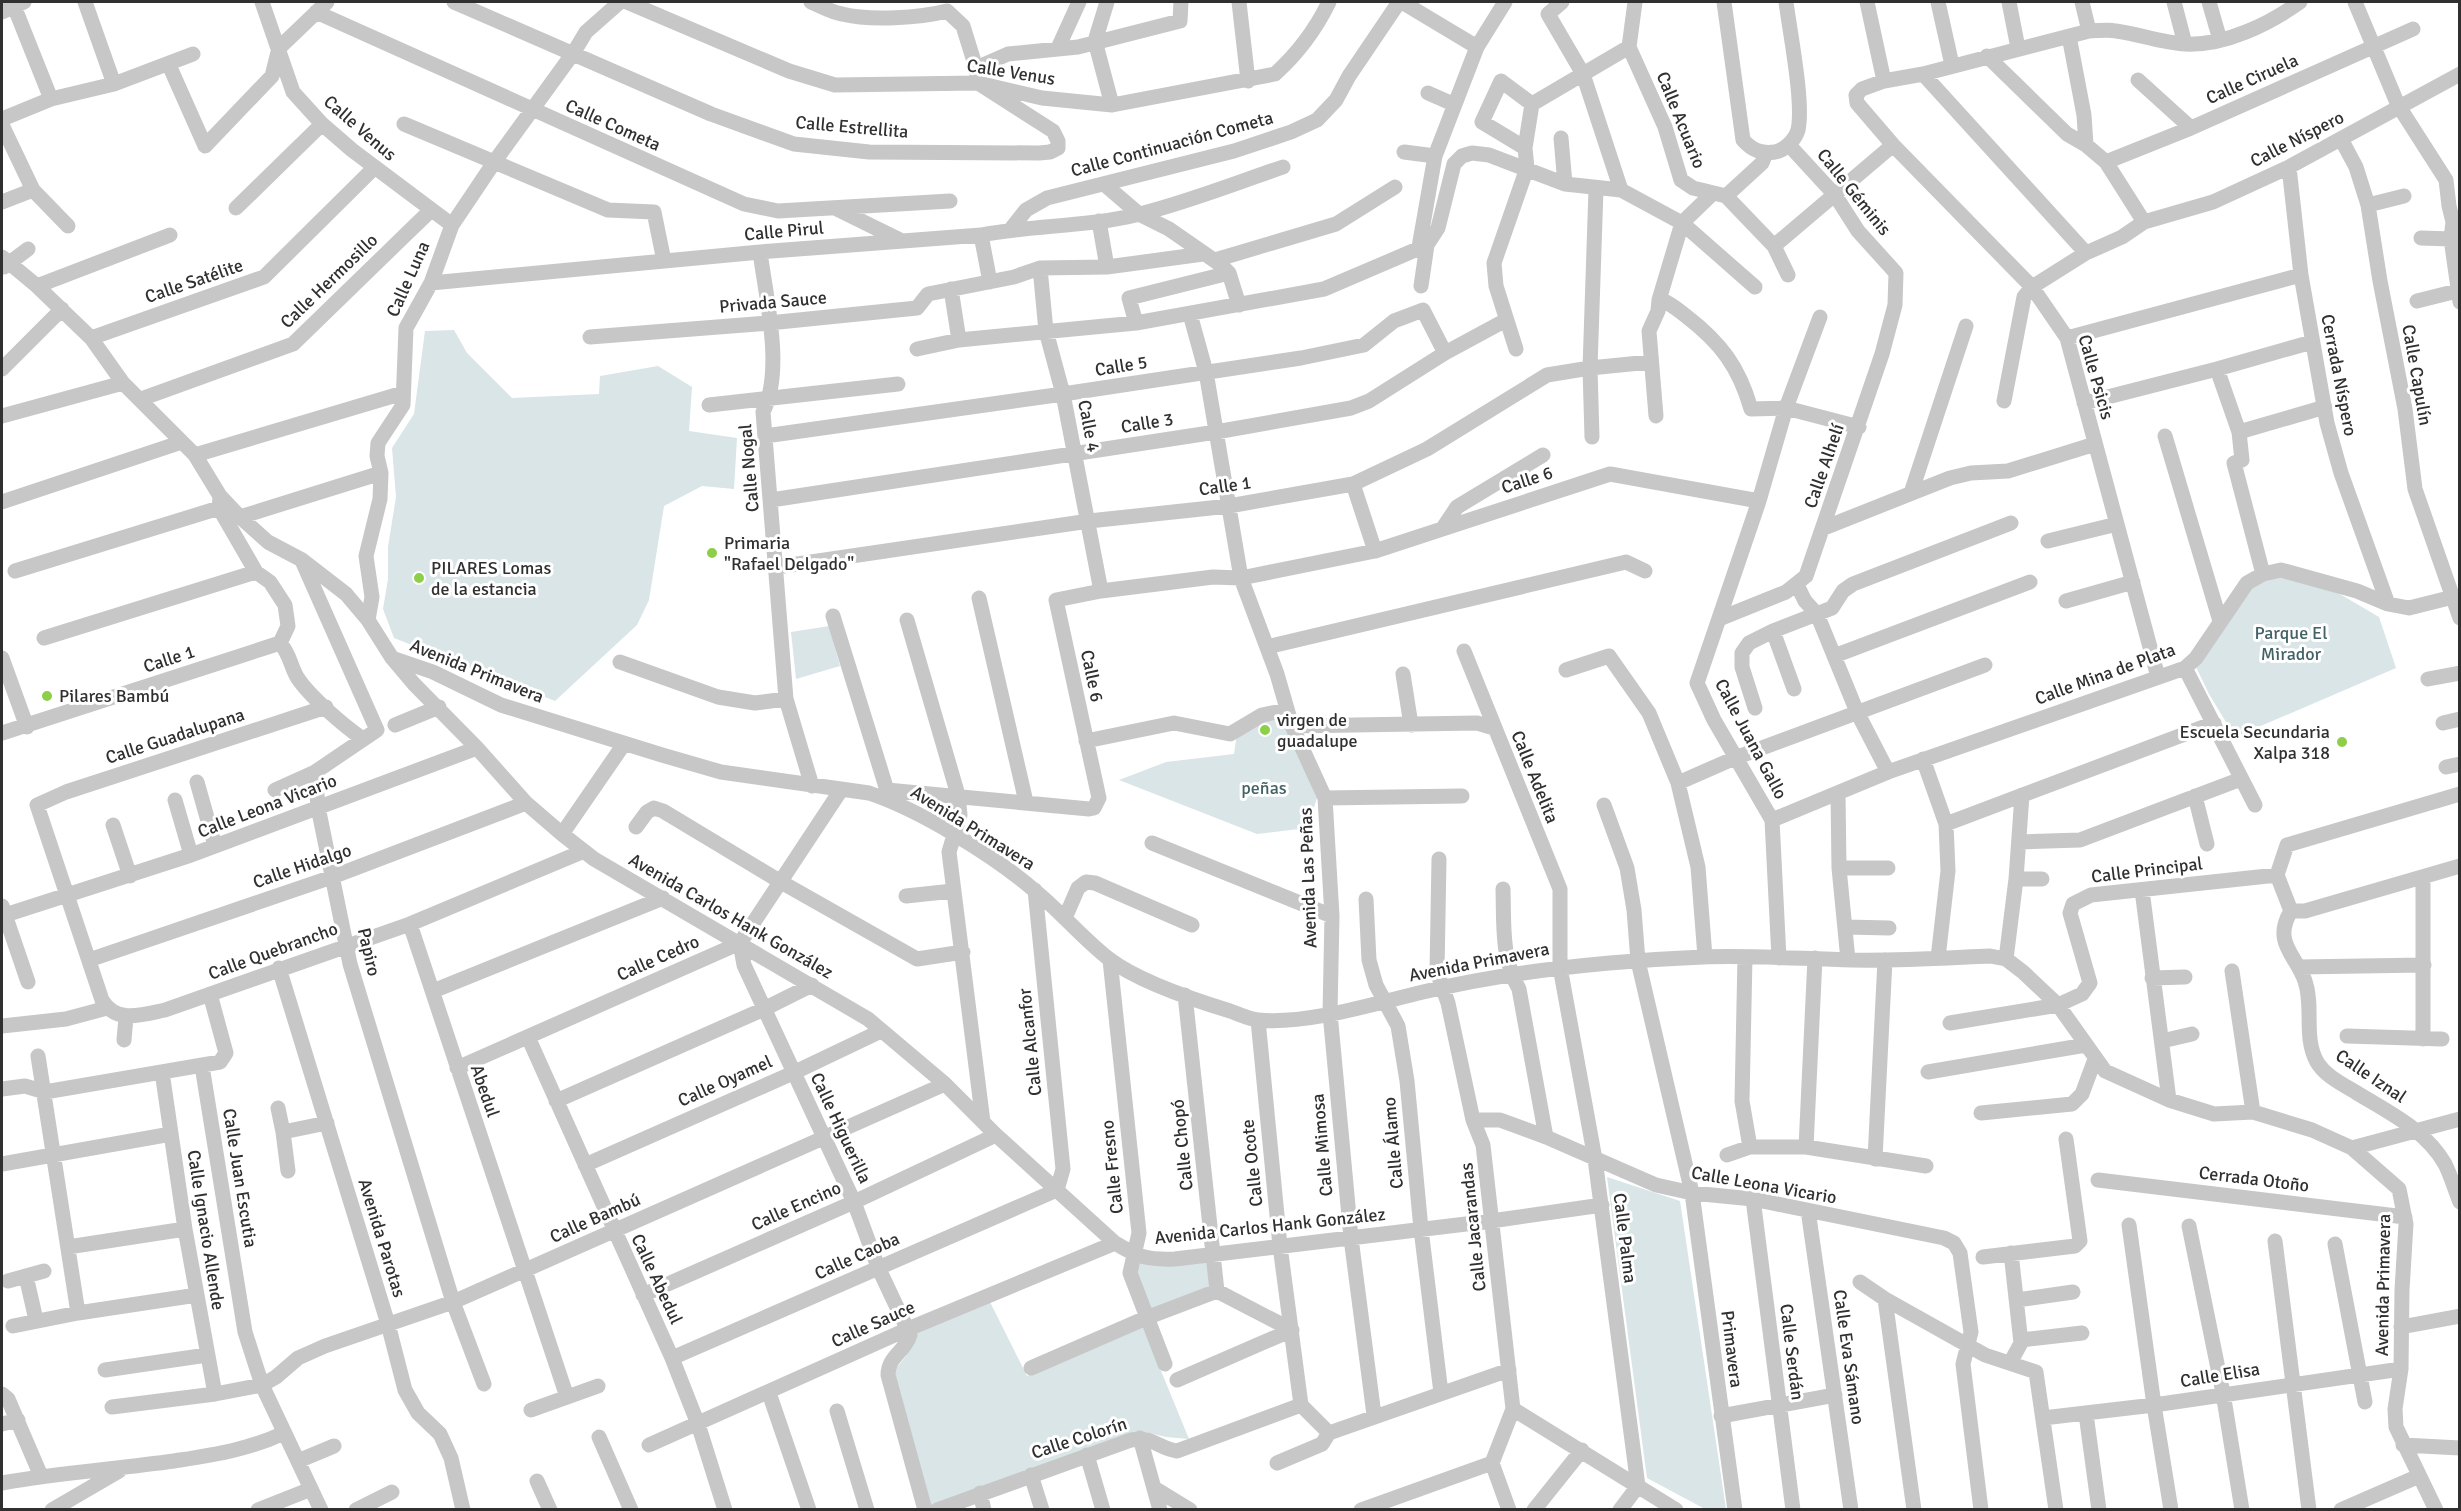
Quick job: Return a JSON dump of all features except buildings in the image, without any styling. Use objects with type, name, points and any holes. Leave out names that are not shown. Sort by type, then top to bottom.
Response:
[{"type":"street","points":[[85,2],[114,84]]},
{"type":"street","name":"Calle Venus","points":[[262,2],[293,92],[322,124],[430,211],[452,225]]},
{"type":"street","name":"Calle Estrellita","points":[[454,2],[574,52],[711,114],[794,144],[869,152],[1050,153],[1058,148],[1058,141],[1053,131],[978,83]]},
{"type":"street","name":"Calle Luna","points":[[368,620],[372,597],[366,556],[380,499],[381,473],[377,456],[378,442],[403,405],[406,328],[431,283],[452,225],[574,52],[585,32],[620,2]]},
{"type":"street","name":"Calle Venus","points":[[627,2],[789,71],[835,85],[978,83],[1042,98],[1112,105],[1248,81],[1275,74],[1292,58],[1323,15],[1329,2]]},
{"type":"street","points":[[811,2],[842,14],[886,17],[929,16],[947,5],[963,26],[976,68],[978,83]]},
{"type":"street","points":[[1058,48],[1079,2]]},
{"type":"street","points":[[1107,2],[1095,41],[1112,105]]},
{"type":"street","points":[[976,68],[1008,54],[1078,46],[1180,21],[1181,2]]},
{"type":"street","points":[[1239,2],[1248,81]]},
{"type":"street","points":[[1401,2],[1477,47]]},
{"type":"street","name":"Calle Continuación Cometa","points":[[1011,229],[1026,210],[1047,198],[1234,151],[1291,132],[1317,120],[1336,100],[1349,76],[1401,2]]},
{"type":"street","points":[[1421,286],[1423,246],[1435,156],[1453,104],[1477,47],[1505,2]]},
{"type":"street","points":[[1562,2],[1548,14],[1583,74],[1621,190]]},
{"type":"street","points":[[1532,104],[1629,46],[1635,2]]},
{"type":"street","points":[[1724,2],[1743,140],[1752,149],[1766,153],[1779,151],[1789,145],[1798,132],[1799,110],[1786,2]]},
{"type":"street","points":[[1867,2],[1884,81],[1923,74],[2089,31],[2114,30],[2185,44],[2220,40],[2248,30],[2285,7],[2300,2]]},
{"type":"street","points":[[1938,2],[1952,65]]},
{"type":"street","points":[[2009,2],[2018,48]]},
{"type":"street","points":[[2082,2],[2089,31]]},
{"type":"street","points":[[2174,2],[2185,44]]},
{"type":"street","points":[[2209,2],[2220,40]]},
{"type":"street","points":[[2355,2],[2398,105],[2446,180],[2449,206],[2454,222],[2458,297],[2417,301]]},
{"type":"street","points":[[13,6],[51,99]]},
{"type":"street","points":[[169,65],[205,146],[272,76],[279,48],[321,7]]},
{"type":"street","name":"Calle Cometa","points":[[321,7],[532,111],[744,204],[778,212],[950,201]]},
{"type":"street","name":"Calle Ciruela","points":[[2106,162],[2191,128],[2413,29]]},
{"type":"street","points":[[2069,36],[2084,116],[2086,145]]},
{"type":"street","name":"Calle Acuario","points":[[1629,46],[1665,127],[1681,180],[1693,188],[1719,195],[1774,246],[1788,275]]},
{"type":"street","points":[[2,118],[51,99],[114,84],[193,54]]},
{"type":"street","points":[[1988,56],[2067,134],[2086,145],[2106,162],[2144,222]]},
{"type":"street","points":[[1923,74],[2085,253]]},
{"type":"street","name":"Calle Níspero","points":[[2032,287],[2085,253],[2122,237],[2144,222],[2212,202],[2289,167],[2398,105],[2460,74]]},
{"type":"street","points":[[2138,80],[2191,128]]},
{"type":"street","points":[[1525,148],[1482,122],[1501,81],[1532,104]]},
{"type":"street","name":"Calle Psicis","points":[[1884,81],[1862,89],[1856,95],[1857,103],[1893,145],[2032,287],[2067,338],[2158,678]]},
{"type":"street","points":[[1428,93],[1453,104]]},
{"type":"street","points":[[1516,349],[1496,286],[1494,263],[1527,168],[1525,148],[1532,104]]},
{"type":"street","points":[[236,208],[322,124]]},
{"type":"street","points":[[404,124],[608,210],[654,212],[664,261]]},
{"type":"street","points":[[2,125],[33,190],[68,226]]},
{"type":"street","points":[[1561,138],[1565,184]]},
{"type":"street","name":"Calle Capulín","points":[[2341,139],[2356,167],[2368,205],[2405,409],[2415,489],[2460,618]]},
{"type":"street","name":"Calle Géminis","points":[[1789,145],[1835,195],[1858,231],[1896,273]]},
{"type":"street","points":[[1774,246],[1893,145]]},
{"type":"street","points":[[1404,152],[1435,156]]},
{"type":"street","points":[[917,349],[959,340],[1136,323],[1324,289],[1423,246],[1438,228],[1454,164],[1462,156],[1472,153],[1489,155],[1565,184],[1621,190],[1682,223],[1755,287]]},
{"type":"street","points":[[1656,416],[1649,331],[1658,311],[1659,300],[1682,223],[1762,163],[1766,153]]},
{"type":"street","name":"Calle Satélite","points":[[91,338],[264,278],[375,167]]},
{"type":"street","name":"Calle Pirul","points":[[431,283],[760,252],[981,235],[1011,229],[1099,221],[1139,214],[1283,167]]},
{"type":"street","name":"Cerrada Níspero","points":[[2289,167],[2301,275],[2327,423],[2341,473],[2388,604]]},
{"type":"street","points":[[1104,184],[1139,214],[1168,229],[1228,273],[1239,305]]},
{"type":"street","name":"Privada Sauce","points":[[590,337],[769,323],[917,308],[928,294],[990,282],[1040,268],[1107,267],[1209,257],[1336,224],[1395,187]]},
{"type":"street","points":[[1592,437],[1590,368],[1596,189]]},
{"type":"street","points":[[2,202],[33,190]]},
{"type":"street","points":[[2368,205],[2404,196]]},
{"type":"street","points":[[832,207],[902,241]]},
{"type":"street","name":"Calle Hermosillo","points":[[141,399],[293,344],[430,211]]},
{"type":"street","points":[[1099,221],[1107,267]]},
{"type":"street","points":[[38,286],[170,235]]},
{"type":"street","points":[[981,235],[990,282]]},
{"type":"street","points":[[2421,238],[2455,238]]},
{"type":"street","points":[[4,263],[28,249]]},
{"type":"street","name":"Calle Nogal","points":[[760,252],[774,373],[771,398],[763,412],[777,567],[780,642],[786,699],[812,786]]},
{"type":"street","name":"Avenida Carlos Hank González","points":[[4,263],[38,286],[91,338],[123,383],[195,455],[220,502],[268,542],[302,560],[346,594],[368,620],[392,658],[414,684],[439,707],[526,803],[584,851],[868,1019],[945,1084],[996,1135],[1115,1243],[1135,1255],[1152,1260],[1214,1254],[1491,1221],[1602,1205]]},
{"type":"street","name":"Calle 4","points":[[1040,268],[1046,331],[1063,394],[1101,591]]},
{"type":"street","points":[[1136,323],[1129,298],[1228,273]]},
{"type":"street","name":"Calle Alhelí","points":[[1797,585],[1806,576],[1859,427],[1895,305],[1896,273]]},
{"type":"street","points":[[2067,338],[2301,275]]},
{"type":"street","points":[[2004,401],[2024,297],[2032,287]]},
{"type":"street","points":[[951,289],[959,340]]},
{"type":"street","points":[[1659,300],[1670,304],[1701,327],[1725,351],[1744,383],[1751,409],[1786,408],[1859,427]]},
{"type":"street","points":[[2,369],[62,309]]},
{"type":"street","name":"Calle 5","points":[[765,436],[1301,358],[1364,345],[1394,321],[1423,310],[1445,353]]},
{"type":"street","points":[[1190,314],[1206,372],[1241,578]]},
{"type":"street","name":"Calle Juana Gallo","points":[[1779,958],[1772,820],[1735,758],[1697,683],[1759,501],[1786,408],[1820,317]]},
{"type":"street","name":"Calle 3","points":[[771,500],[1216,432],[1351,408],[1369,401],[1445,353],[1506,320]]},
{"type":"street","points":[[1911,493],[1966,326]]},
{"type":"street","points":[[2084,403],[2312,342]]},
{"type":"street","name":"Calle 1","points":[[777,567],[1089,521],[1229,506],[1353,483],[1427,449],[1547,375],[1650,362]]},
{"type":"street","points":[[2217,369],[2239,432],[2242,460],[2234,464],[2263,574],[2281,570],[2357,591],[2388,604],[2409,608],[2453,597]]},
{"type":"street","points":[[2,416],[123,383]]},
{"type":"street","points":[[710,405],[898,384]]},
{"type":"street","points":[[195,455],[403,393]]},
{"type":"street","points":[[2239,432],[2325,407]]},
{"type":"street","points":[[2165,436],[2220,621]]},
{"type":"street","points":[[2,502],[182,442]]},
{"type":"street","points":[[1824,528],[1960,476],[2008,471],[2095,444]]},
{"type":"street","points":[[1443,528],[1457,507],[1543,455]]},
{"type":"street","points":[[240,517],[381,473]]},
{"type":"street","name":"Calle 6","points":[[958,795],[1094,808],[1099,798],[1056,600],[1101,591],[1213,577],[1241,578],[1375,551],[1610,474],[1759,501]]},
{"type":"street","points":[[1353,483],[1375,551]]},
{"type":"street","points":[[15,571],[220,502],[256,573],[270,582],[285,605],[288,626],[280,643],[288,651],[296,676],[344,726],[363,739]]},
{"type":"street","points":[[1755,708],[1742,667],[1742,653],[1749,643],[1832,608],[1843,591],[1852,584],[2011,523]]},
{"type":"street","points":[[2048,541],[2117,524]]},
{"type":"street","points":[[275,790],[315,772],[377,730],[302,560]]},
{"type":"street","points":[[1267,647],[1626,562],[1645,571]]},
{"type":"street","points":[[44,638],[256,573]]},
{"type":"street","name":"Calle Mina de Plata","points":[[1772,820],[1923,759],[2185,668],[2196,658],[2247,583],[2263,574]]},
{"type":"street","name":"Avenida Las Peñas","points":[[1241,578],[1267,647],[1292,726],[1325,798],[1332,916],[1330,1013]]},
{"type":"street","points":[[1834,656],[2030,582]]},
{"type":"street","points":[[2066,601],[2133,582]]},
{"type":"street","points":[[1719,619],[1786,592],[1797,585],[1805,601],[1817,614],[1857,712],[1888,772]]},
{"type":"street","points":[[2357,591],[2380,585]]},
{"type":"street","points":[[979,598],[1026,802]]},
{"type":"street","points":[[833,616],[888,795],[958,795]]},
{"type":"street","points":[[907,620],[958,795],[960,815],[949,852],[983,1122]]},
{"type":"street","points":[[1773,631],[1794,689]]},
{"type":"street","name":"Calle 1","points":[[2,733],[27,727],[280,643]]},
{"type":"street","points":[[1464,651],[1494,728]]},
{"type":"street","points":[[1566,670],[1609,656],[1649,713],[1678,783],[1698,867],[1705,957]]},
{"type":"street","points":[[2,658],[27,727]]},
{"type":"street","name":"Avenida Primavera","points":[[392,658],[433,672],[501,705],[721,772],[888,795],[954,835],[1035,890],[1110,960],[1138,976],[1258,1020],[1330,1013],[1442,987],[1560,967],[1705,957],[1885,960],[1990,956],[2006,959],[2024,972],[2058,1005],[2105,1071],[2169,1100],[2214,1114],[2253,1112],[2312,1130],[2352,1148],[2400,1189],[2405,1217],[2401,1369],[2395,1408],[2396,1427],[2436,1509]]},
{"type":"street","points":[[620,662],[718,697],[755,703],[786,699]]},
{"type":"street","points":[[1678,783],[1735,758],[1985,665]]},
{"type":"street","points":[[2185,668],[2255,805]]},
{"type":"street","points":[[2428,680],[2460,673]]},
{"type":"street","points":[[1403,674],[1412,725]]},
{"type":"street","name":"Calle Guadalupana","points":[[68,896],[37,805],[66,792],[326,707]]},
{"type":"street","points":[[395,725],[439,707]]},
{"type":"street","points":[[1086,741],[1174,723],[1230,734],[1262,715],[1287,710]]},
{"type":"street","points":[[2443,723],[2460,719]]},
{"type":"street","name":"Calle Adelita","points":[[1292,726],[1477,723],[1494,728],[1560,889],[1560,967]]},
{"type":"street","points":[[1946,824],[2214,723]]},
{"type":"street","points":[[562,834],[624,744]]},
{"type":"street","name":"Calle Leona Vicario","points":[[68,896],[191,855],[477,748]]},
{"type":"street","points":[[1923,759],[1946,824],[1948,871],[1938,958]]},
{"type":"street","name":"Papiro","points":[[315,772],[318,807],[350,964],[453,1302],[484,1384]]},
{"type":"street","points":[[2019,842],[2080,840],[2241,779]]},
{"type":"street","points":[[197,783],[215,846]]},
{"type":"street","points":[[740,943],[841,790]]},
{"type":"street","points":[[1838,793],[1839,868],[1848,960]]},
{"type":"street","points":[[2460,794],[2287,845],[2277,875],[2291,911],[2305,911],[2460,866]]},
{"type":"street","points":[[2006,959],[2016,879],[2022,795]]},
{"type":"street","points":[[1325,798],[1462,796]]},
{"type":"street","points":[[2195,796],[2207,844]]},
{"type":"street","points":[[175,800],[191,855]]},
{"type":"street","name":"Calle Hidalgo","points":[[89,960],[332,877],[526,803]]},
{"type":"street","name":"Primavera","points":[[1604,805],[1627,868],[1634,910],[1638,961],[1692,1193],[1735,1509]]},
{"type":"street","points":[[636,827],[647,812],[654,808],[663,811],[780,882],[917,959],[963,952]]},
{"type":"street","points":[[113,825],[130,876]]},
{"type":"street","points":[[1152,843],[1332,916]]},
{"type":"street","name":"Calle Quebrancho","points":[[126,1017],[165,1010],[279,968],[410,924],[584,851]]},
{"type":"street","name":"Calle Jacarandas","points":[[1439,859],[1437,972],[1448,1003],[1473,1120],[1483,1145],[1513,1409],[1492,1463]]},
{"type":"street","points":[[1839,868],[1888,868]]},
{"type":"street","name":"Calle Principal","points":[[2058,1005],[2082,994],[2090,983],[2070,913],[2073,904],[2091,895],[2277,875]]},
{"type":"street","points":[[2423,878],[2423,1040]]},
{"type":"street","points":[[2016,879],[2042,879]]},
{"type":"street","points":[[1065,918],[1078,888],[1086,882],[1095,883],[1192,925]]},
{"type":"street","points":[[1503,889],[1505,951],[1510,974],[1519,988],[1546,1137]]},
{"type":"street","name":"Calle Alcanfor","points":[[1035,890],[1063,1169],[1057,1190]]},
{"type":"street","points":[[2142,890],[2169,1100]]},
{"type":"street","points":[[906,896],[953,891]]},
{"type":"street","points":[[28,982],[2,913],[68,896],[107,1008]]},
{"type":"street","points":[[433,991],[663,898]]},
{"type":"street","name":"Calle Álamo","points":[[1366,899],[1370,960],[1376,985],[1398,1026],[1407,1082],[1421,1229],[1441,1393]]},
{"type":"street","name":"Calle Iznal","points":[[2291,911],[2284,923],[2286,947],[2291,958],[2299,967],[2306,984],[2308,1032],[2318,1062],[2342,1083],[2416,1130],[2444,1163],[2460,1202]]},
{"type":"street","name":"Abedul","points":[[410,924],[567,1397]]},
{"type":"street","points":[[1846,927],[1889,928]]},
{"type":"street","name":"Calle Higuerilla","points":[[740,943],[744,966],[854,1202],[878,1267],[908,1329]]},
{"type":"street","name":"Calle Cedro","points":[[457,1068],[740,943]]},
{"type":"street","points":[[1745,957],[1742,1101],[1750,1147]]},
{"type":"street","points":[[1806,1147],[1815,958]]},
{"type":"street","name":"Calle Fresno","points":[[1110,960],[1139,1233],[1130,1273],[1165,1364]]},
{"type":"street","points":[[1875,1158],[1885,960]]},
{"type":"street","points":[[2299,967],[2424,965]]},
{"type":"street","name":"Calle Palma","points":[[1560,967],[1602,1205],[1638,1486]]},
{"type":"street","name":"Avenida Parotas","points":[[279,968],[388,1324],[405,1390],[418,1413],[440,1434],[451,1458],[463,1509]]},
{"type":"street","points":[[2232,971],[2253,1112]]},
{"type":"street","points":[[2152,978],[2186,977]]},
{"type":"street","points":[[556,1101],[764,1009],[812,985]]},
{"type":"street","points":[[2,1089],[25,1086],[45,1092],[220,1062],[226,1053],[210,994]]},
{"type":"street","name":"Calle Chopó","points":[[1185,995],[1217,1291]]},
{"type":"street","points":[[1950,1023],[2058,1005]]},
{"type":"street","points":[[2,1026],[66,1019],[107,1008],[126,1017],[124,1040]]},
{"type":"street","name":"Calle Mimosa","points":[[1330,1013],[1351,1238],[1374,1415]]},
{"type":"street","name":"Calle Ocote","points":[[1258,1020],[1280,1246],[1301,1405]]},
{"type":"street","name":"Calle Oyamel","points":[[585,1165],[793,1073],[881,1031]]},
{"type":"street","points":[[2162,1041],[2192,1034]]},
{"type":"street","points":[[2348,1036],[2442,1039]]},
{"type":"street","name":"Calle Abedul","points":[[528,1037],[613,1231],[672,1358],[698,1424],[725,1509]]},
{"type":"street","points":[[1928,1071],[2086,1045]]},
{"type":"street","points":[[38,1056],[78,1313]]},
{"type":"street","points":[[1981,1113],[2072,1104],[2082,1095],[2095,1059]]},
{"type":"street","name":"Calle Juan Escutia","points":[[202,1066],[245,1332],[261,1384],[321,1509]]},
{"type":"street","name":"Calle Ignacio Allende","points":[[162,1072],[185,1229],[215,1394]]},
{"type":"street","name":"Calle Bambú","points":[[112,1407],[215,1394],[261,1384],[276,1377],[298,1358],[325,1346],[453,1302],[945,1084]]},
{"type":"street","points":[[278,1108],[288,1171]]},
{"type":"street","points":[[2352,1148],[2460,1119]]},
{"type":"street","name":"Calle Leona Vicario","points":[[1473,1120],[1500,1120],[1546,1137],[1656,1185],[1692,1193],[1753,1199],[1944,1238],[1954,1243],[1960,1253],[1971,1332],[1969,1346]]},
{"type":"street","points":[[283,1132],[327,1123]]},
{"type":"street","points":[[2,1164],[171,1134]]},
{"type":"street","name":"Calle Encino","points":[[643,1295],[854,1202],[996,1135]]},
{"type":"street","points":[[1983,1257],[2075,1246],[2080,1241],[2066,1139]]},
{"type":"street","points":[[1727,1155],[1750,1147],[1806,1147],[1926,1166]]},
{"type":"street","name":"Cerrada Otoño","points":[[2098,1180],[2405,1217]]},
{"type":"street","name":"Calle Caoba","points":[[672,1358],[1057,1190]]},
{"type":"street","name":"Calle Serdán","points":[[1753,1199],[1793,1509]]},
{"type":"street","name":"Calle Eva Sámano","points":[[1808,1210],[1851,1509]]},
{"type":"street","points":[[2129,1225],[2171,1509]]},
{"type":"street","points":[[2189,1226],[2223,1393],[2242,1509]]},
{"type":"street","points":[[68,1247],[185,1229]]},
{"type":"street","points":[[2275,1241],[2309,1509]]},
{"type":"street","name":"Calle Sauce","points":[[649,1445],[908,1329],[1115,1243]]},
{"type":"street","points":[[2335,1244],[2365,1402]]},
{"type":"street","points":[[2010,1363],[2021,1340],[2011,1253]]},
{"type":"street","points":[[8,1281],[44,1271]]},
{"type":"street","points":[[26,1276],[36,1320]]},
{"type":"street","points":[[1860,1282],[1885,1299],[1985,1355],[2036,1372],[2056,1509]]},
{"type":"street","points":[[1031,1368],[1146,1318],[1217,1291],[1292,1330]]},
{"type":"street","points":[[2017,1300],[2073,1292]]},
{"type":"street","points":[[13,1326],[36,1320],[197,1295]]},
{"type":"street","points":[[1885,1299],[1914,1509]]},
{"type":"street","points":[[2401,1327],[2460,1316]]},
{"type":"street","points":[[908,1329],[910,1335],[908,1343],[892,1359],[888,1366],[888,1375],[925,1509]]},
{"type":"street","points":[[1178,1380],[1292,1330]]},
{"type":"street","points":[[2021,1340],[2082,1333]]},
{"type":"street","points":[[1969,1346],[1963,1364],[1981,1509]]},
{"type":"street","points":[[105,1370],[207,1355]]},
{"type":"street","name":"Calle Elisa","points":[[2043,1418],[2154,1405],[2223,1393],[2401,1369]]},
{"type":"street","points":[[1277,1463],[1322,1443],[1329,1433],[1374,1415],[1509,1370]]},
{"type":"street","points":[[531,1410],[598,1386]]},
{"type":"street","points":[[769,1393],[808,1509]]},
{"type":"street","points":[[2,1394],[8,1399],[18,1420],[41,1476]]},
{"type":"street","points":[[1721,1416],[1835,1395]]},
{"type":"street","points":[[1301,1405],[1329,1433]]},
{"type":"street","name":"Calle Colorín","points":[[937,1509],[1140,1438],[1152,1440],[1167,1449],[1177,1451],[1301,1405]]},
{"type":"street","points":[[1513,1409],[1676,1509]]},
{"type":"street","points":[[837,1411],[867,1509]]},
{"type":"street","points":[[2086,1414],[2099,1509]]},
{"type":"street","points":[[2,1424],[18,1420]]},
{"type":"street","points":[[2,1484],[41,1476],[124,1468],[233,1452],[263,1443],[284,1433]]},
{"type":"street","points":[[599,1437],[631,1509]]},
{"type":"street","points":[[1140,1438],[1160,1509]]},
{"type":"street","points":[[2403,1445],[2460,1448]]},
{"type":"street","points":[[298,1461],[334,1446]]},
{"type":"street","points":[[1534,1509],[1582,1450]]},
{"type":"street","points":[[1087,1455],[1103,1509]]},
{"type":"street","points":[[1361,1509],[1492,1463],[1509,1509]]},
{"type":"street","points":[[52,1509],[124,1468]]},
{"type":"street","points":[[1031,1475],[1042,1509]]},
{"type":"street","points":[[2341,1509],[2419,1476]]},
{"type":"street","points":[[537,1481],[550,1509]]},
{"type":"street","points":[[1620,1509],[1638,1486]]},
{"type":"street","points":[[1154,1488],[1190,1509]]},
{"type":"street","points":[[258,1509],[311,1489]]},
{"type":"street","points":[[356,1509],[392,1492]]},
{"type":"street","points":[[980,1493],[984,1509]]},
{"type":"green space","points":[[454,330],[467,353],[512,398],[599,394],[600,376],[658,366],[692,387],[689,431],[737,438],[734,489],[702,486],[664,506],[649,600],[637,625],[555,701],[394,638],[383,609],[388,579],[388,547],[396,497],[392,448],[414,414],[425,331]]},
{"type":"green space","name":"Parque El Mirador","points":[[2284,577],[2321,583],[2379,617],[2396,668],[2235,737],[2196,667],[2213,646],[2248,587],[2263,578]]},
{"type":"green space","points":[[829,626],[840,666],[796,679],[791,632]]},
{"type":"green space","name":"peñas","points":[[1281,713],[1317,798],[1307,828],[1257,834],[1119,780],[1166,762],[1234,754],[1237,733]]},
{"type":"green space","points":[[1607,1177],[1680,1201],[1726,1509],[1705,1509],[1647,1478]]},
{"type":"green space","points":[[1136,1258],[1211,1258],[1214,1289],[1148,1314],[1133,1274]]},
{"type":"green space","points":[[990,1302],[1027,1376],[1143,1327],[1189,1439],[1166,1437],[1141,1431],[928,1509],[894,1371],[906,1356],[915,1331]]},
{"type":"place","name":"Primaria \"Rafael Delgado\"","points":[[712,553]]},
{"type":"place","name":"PILARES Lomas de la estancia","points":[[419,578]]},
{"type":"place","name":"Pilares Bambú","points":[[47,696]]},
{"type":"place","name":"virgen de guadalupe","points":[[1265,730]]},
{"type":"place","name":"Escuela Secundaria Xalpa 318","points":[[2342,742]]}]
